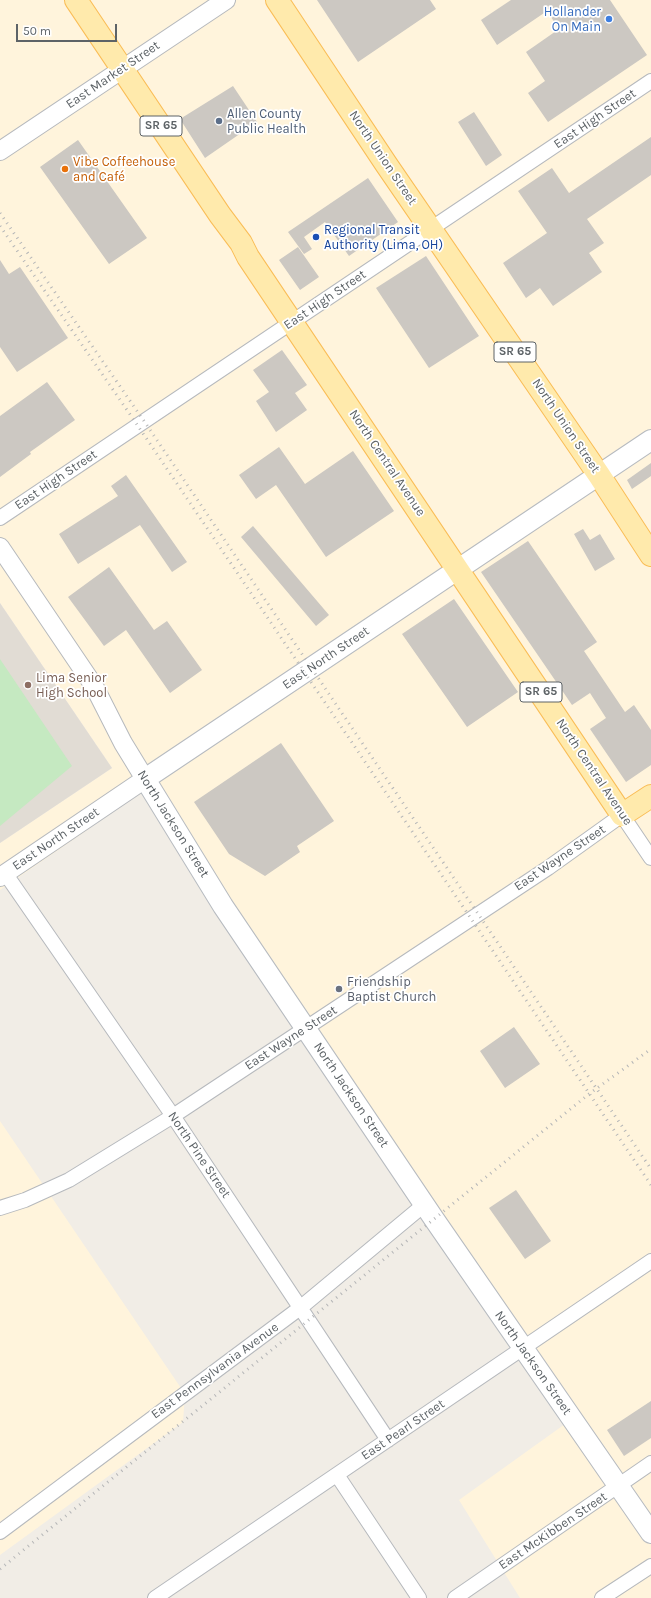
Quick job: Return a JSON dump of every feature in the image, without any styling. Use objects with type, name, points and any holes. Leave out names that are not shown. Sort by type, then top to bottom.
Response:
[{"type":"main road","name":"SR 65","points":[[76,0],[122,69]]},
{"type":"main road","name":"North Union Street","points":[[277,0],[382,158],[599,475],[651,555]]},
{"type":"main road","name":"North Central Avenue","points":[[122,69],[220,215],[241,243],[248,257],[459,569],[622,815]]},
{"type":"main road","name":"East North Street","points":[[145,779],[651,440]]},
{"type":"main road","name":"North Jackson Street","points":[[145,779],[223,906],[523,1348],[651,1533]]},
{"type":"main road","name":"East Wayne Street","points":[[622,815],[651,796]]},
{"type":"street","name":"East Market Street","points":[[0,151],[226,0]]},
{"type":"street","name":"East High Street","points":[[0,518],[651,81]]},
{"type":"street","name":"North Jackson Street","points":[[0,546],[94,686],[123,743],[145,779]]},
{"type":"street","name":"East North Street","points":[[3,875],[145,779]]},
{"type":"street","name":"North Central Avenue","points":[[622,815],[651,858]]},
{"type":"street","name":"East Wayne Street","points":[[0,1208],[25,1200],[69,1180],[173,1116],[548,868],[622,815]]},
{"type":"street","name":"North Pine Street","points":[[3,875],[173,1116],[388,1440]]},
{"type":"street","name":"East Pennsylvania Avenue","points":[[0,1532],[300,1308],[425,1204]]},
{"type":"street","name":"East Pearl Street","points":[[155,1598],[651,1261]]},
{"type":"street","name":"East McKibben Street","points":[[455,1598],[651,1463]]},
{"type":"street","points":[[336,1475],[419,1598]]},
{"type":"street","points":[[602,1598],[651,1566]]},
{"type":"shaded area","points":[[0,0],[651,0],[651,1598],[520,1598],[459,1500],[572,1419],[145,780],[86,831],[0,890],[0,843],[112,768],[0,603]]},
{"type":"shaded area","name":"Lima Senior High School","points":[[0,603],[112,768],[0,843]]},
{"type":"shaded area","points":[[0,1121],[185,1394],[183,1422],[0,1555]]},
{"type":"green space","points":[[0,659],[72,766],[0,826]]},
{"type":"building","points":[[317,0],[430,0],[436,9],[358,62]]},
{"type":"building","points":[[511,0],[610,0],[647,55],[548,122],[528,93],[545,81],[526,52],[559,29],[547,11],[497,45],[481,20]]},
{"type":"building","name":"Allen County Public Health","points":[[233,86],[257,122],[205,158],[180,119]]},
{"type":"building","points":[[474,112],[502,155],[486,166],[458,122]]},
{"type":"building","points":[[651,137],[651,175],[587,219],[604,243],[589,253],[602,272],[553,306],[540,288],[526,298],[503,263],[547,233],[518,191],[552,168],[569,193]]},
{"type":"building","points":[[78,140],[147,238],[109,264],[40,167]]},
{"type":"building","points":[[368,178],[398,222],[349,256],[325,222],[304,237],[312,249],[304,254],[288,232]]},
{"type":"building","points":[[298,247],[319,277],[300,290],[279,260]]},
{"type":"building","points":[[426,256],[479,336],[429,368],[376,288]]},
{"type":"building","points":[[0,260],[9,274],[20,267],[68,338],[17,372],[0,347]]},
{"type":"building","points":[[282,350],[307,385],[295,393],[307,410],[276,432],[256,401],[269,392],[253,370]]},
{"type":"building","points":[[47,382],[75,420],[30,452],[31,454],[0,477],[0,416]]},
{"type":"building","points":[[279,447],[305,484],[353,451],[394,511],[326,557],[276,485],[256,499],[239,475]]},
{"type":"building","points":[[651,463],[651,476],[632,489],[627,480]]},
{"type":"building","points":[[126,475],[187,562],[172,572],[140,525],[78,564],[59,534],[118,496],[111,486]]},
{"type":"building","points":[[253,526],[329,615],[316,626],[241,537]]},
{"type":"building","points":[[583,529],[590,540],[600,534],[615,559],[595,571],[574,534]]},
{"type":"building","points":[[528,541],[597,642],[584,651],[625,712],[634,705],[651,730],[651,765],[626,782],[590,729],[606,718],[590,693],[572,705],[481,572]]},
{"type":"building","points":[[109,567],[154,630],[167,621],[202,670],[170,693],[126,630],[104,646],[68,597]]},
{"type":"building","points":[[454,599],[518,692],[467,727],[402,634]]},
{"type":"building","points":[[281,743],[334,821],[297,846],[300,852],[265,876],[229,854],[194,802]]},
{"type":"building","points":[[514,1027],[540,1064],[505,1088],[480,1051]]},
{"type":"building","points":[[516,1190],[551,1241],[525,1259],[489,1208]]},
{"type":"building","points":[[651,1401],[651,1438],[624,1456],[607,1430]]},
{"type":"railway","points":[[0,213],[144,421],[651,1169]]},
{"type":"railway","points":[[0,226],[138,426],[651,1185]]},
{"type":"railway","points":[[0,1569],[589,1094],[651,1049]]},
{"type":"place","name":"Hollander On Main","points":[[609,19]]},
{"type":"place","name":"Allen County Public Health","points":[[219,121]]},
{"type":"place","name":"Vibe Coffeehouse and Café","points":[[65,169]]},
{"type":"place","name":"Regional Transit Authority (Lima, OH)","points":[[316,237]]},
{"type":"place","name":"Lima Senior High School","points":[[28,685]]},
{"type":"place","name":"Friendship Baptist Church","points":[[339,989]]}]
